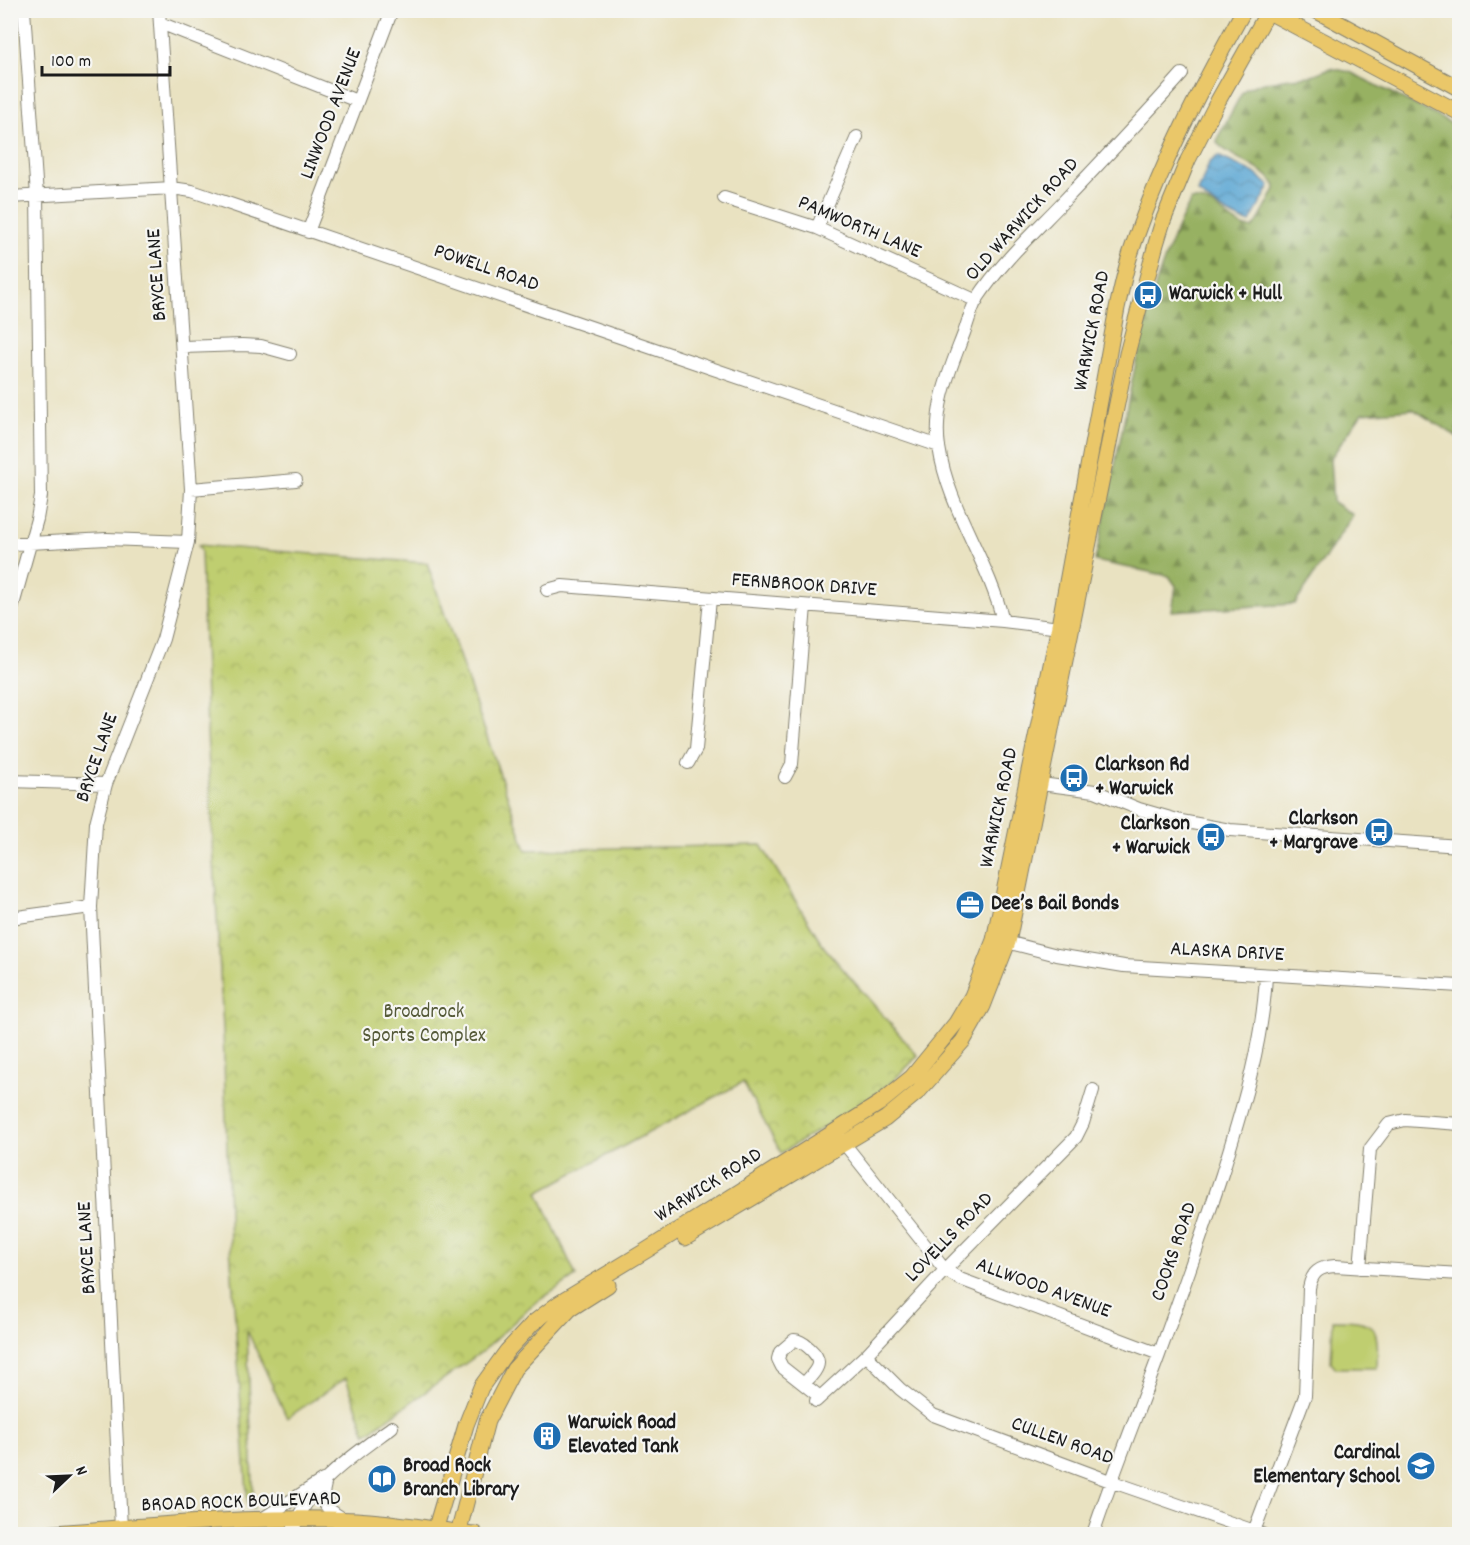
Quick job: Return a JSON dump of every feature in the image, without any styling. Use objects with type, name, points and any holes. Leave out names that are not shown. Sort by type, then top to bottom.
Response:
[{"type":"main road","name":"WARWICK ROAD","points":[[1065,628],[1117,308],[1130,257],[1152,193],[1185,121],[1244,10]]},
{"type":"main road","points":[[1314,10],[1460,89]]},
{"type":"main road","name":"WARWICK ROAD","points":[[435,1532],[466,1425],[481,1388],[507,1351],[533,1323],[558,1304],[839,1137],[885,1119],[919,1091],[963,1041],[983,1006],[1001,941],[1065,628],[1127,354],[1162,222],[1188,160],[1267,11]]},
{"type":"main road","points":[[1267,11],[1460,113]]},
{"type":"main road","name":"WARWICK ROAD","points":[[458,1534],[487,1421],[514,1369],[556,1322],[570,1309],[839,1137]]},
{"type":"main road","name":"BROAD ROCK BOULEVARD","points":[[44,1534],[122,1531],[262,1519],[380,1522],[435,1532],[474,1534]]},
{"type":"street","points":[[10,616],[37,519],[41,496],[37,196],[24,10]]},
{"type":"street","name":"LINWOOD AVENUE","points":[[308,232],[392,10]]},
{"type":"street","points":[[160,17],[357,102]]},
{"type":"street","name":"BRYCE LANE","points":[[122,1531],[91,907],[96,823],[106,784],[163,639],[188,542],[191,489],[160,17]]},
{"type":"street","name":"OLD WARWICK ROAD","points":[[1004,621],[999,600],[962,518],[944,470],[939,446],[939,412],[943,388],[977,300],[1008,260],[1182,74]]},
{"type":"street","points":[[817,228],[856,136]]},
{"type":"street","name":"POWELL ROAD","points":[[10,197],[172,188],[192,191],[939,446]]},
{"type":"street","name":"PAMWORTH LANE","points":[[724,198],[817,228],[977,300]]},
{"type":"street","points":[[183,347],[251,345],[290,354]]},
{"type":"street","points":[[191,489],[296,480]]},
{"type":"street","points":[[10,544],[107,539],[188,542]]},
{"type":"street","name":"FERNBROOK DRIVE","points":[[547,590],[562,586],[1004,621],[1065,628]]},
{"type":"street","points":[[688,763],[696,749],[710,599]]},
{"type":"street","points":[[785,777],[792,764],[805,606]]},
{"type":"street","points":[[10,781],[106,784]]},
{"type":"street","points":[[1034,783],[1095,791],[1139,809],[1230,830],[1460,846]]},
{"type":"street","points":[[10,918],[91,907]]},
{"type":"street","name":"ALASKA DRIVE","points":[[1001,941],[1057,955],[1124,966],[1460,986]]},
{"type":"street","name":"COOKS ROAD","points":[[1093,1534],[1110,1481],[1160,1354],[1205,1227],[1244,1103],[1260,1030],[1266,975]]},
{"type":"street","name":"LOVELLS ROAD","points":[[804,1384],[818,1399],[866,1355],[945,1270],[1076,1137],[1094,1090]]},
{"type":"street","points":[[1360,1268],[1370,1149],[1389,1124],[1405,1120],[1460,1124]]},
{"type":"street","name":"ALLWOOD AVENUE","points":[[839,1137],[945,1270],[960,1280],[1160,1354]]},
{"type":"street","points":[[1257,1534],[1305,1396],[1309,1288],[1312,1275],[1317,1270],[1335,1266],[1460,1274]]},
{"type":"street","name":"CULLEN ROAD","points":[[866,1355],[900,1389],[933,1415],[1257,1534]]},
{"type":"street","points":[[292,1534],[296,1519],[326,1478],[392,1427]]},
{"type":"street","points":[[262,1519],[326,1478]]},
{"type":"street","points":[[326,1478],[322,1495],[323,1502],[345,1520]]},
{"type":"green space","points":[[1330,68],[1350,72],[1459,127],[1459,438],[1413,409],[1362,413],[1330,459],[1333,502],[1353,515],[1295,604],[1172,611],[1176,586],[1169,576],[1095,561],[1151,300],[1168,250],[1191,200],[1207,203],[1236,223],[1252,228],[1275,189],[1276,186],[1263,173],[1217,143],[1242,93],[1255,85],[1310,76]]},
{"type":"green space","name":"Broadrock Sports Complex","points":[[198,545],[427,563],[526,850],[761,845],[824,947],[918,1056],[893,1081],[864,1103],[781,1153],[743,1082],[538,1192],[576,1276],[532,1305],[483,1351],[366,1434],[346,1378],[287,1418],[247,1330],[254,1509],[248,1508],[230,1246],[223,1028],[207,732],[201,551]]},
{"type":"green space","points":[[1333,1320],[1359,1321],[1372,1328],[1377,1342],[1377,1368],[1336,1368],[1331,1362]]},
{"type":"water","points":[[1218,156],[1254,173],[1270,186],[1250,222],[1230,215],[1198,192],[1209,163]]},
{"type":"place","name":"Warwick + Hull","points":[[1148,295]]},
{"type":"place","name":"Clarkson Rd + Warwick","points":[[1074,778]]},
{"type":"place","name":"Clarkson + Margrave","points":[[1379,832]]},
{"type":"place","name":"Clarkson + Warwick","points":[[1211,837]]},
{"type":"place","name":"Dee’s Bail Bonds","points":[[970,905]]},
{"type":"place","name":"Warwick Road Elevated Tank","points":[[547,1436]]},
{"type":"place","name":"Cardinal Elementary School","points":[[1421,1466]]},
{"type":"place","name":"Broad Rock Branch Library","points":[[382,1479]]}]
